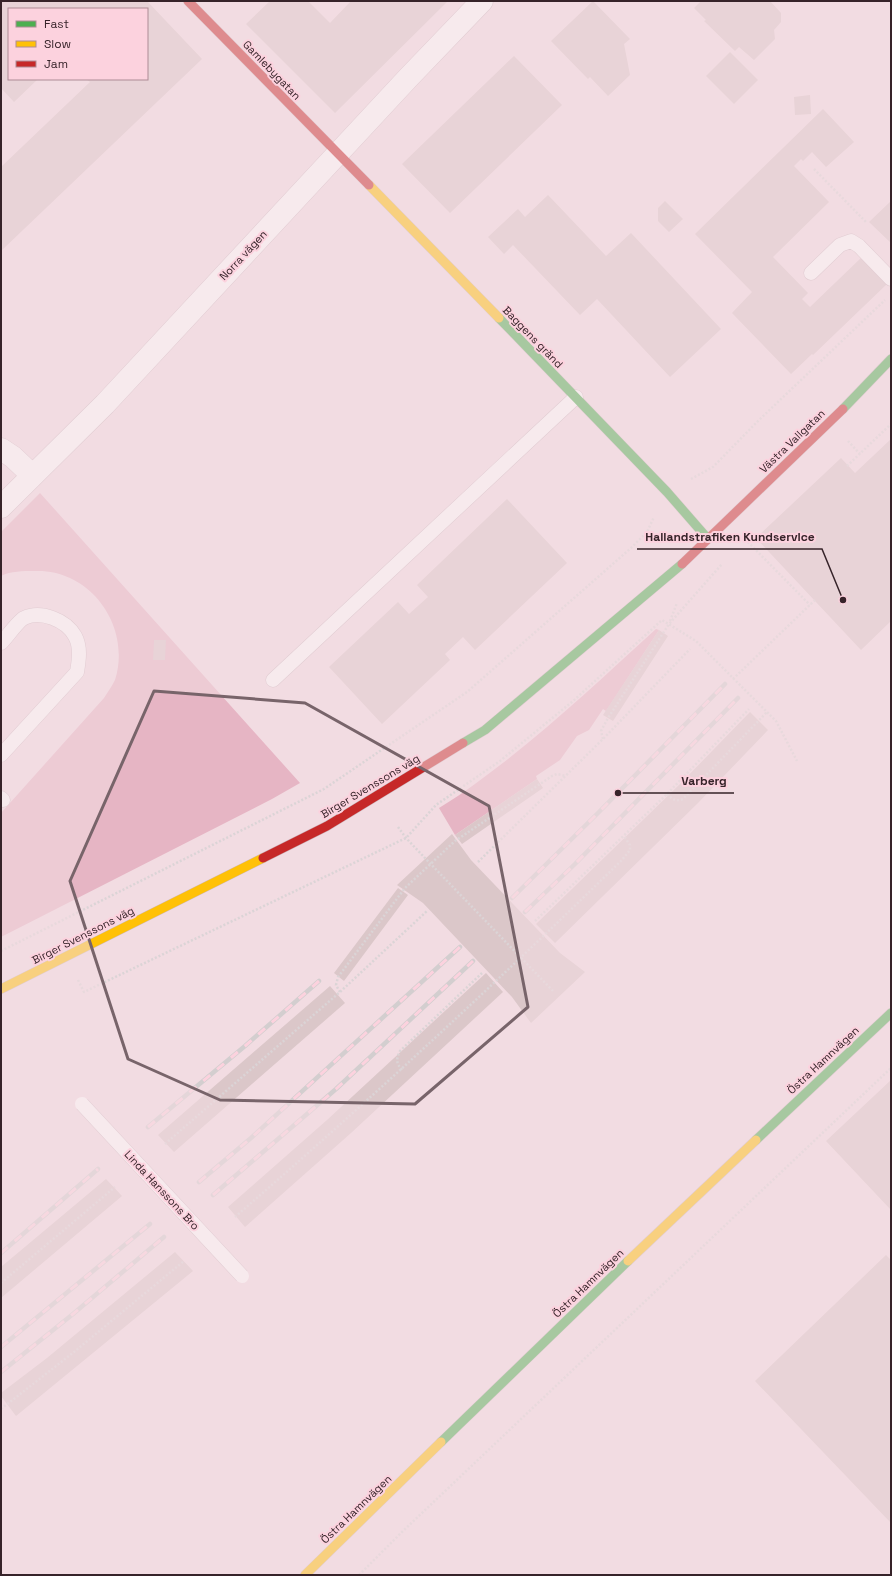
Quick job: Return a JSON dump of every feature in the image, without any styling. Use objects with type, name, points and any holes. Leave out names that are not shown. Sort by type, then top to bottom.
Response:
[{"type":"street","name":"Gamlebygatan","points":[[188,1],[338,155]]},
{"type":"street","name":"Norra vägen","points":[[1,507],[105,404],[408,78],[482,1]]},
{"type":"street","name":"Baggens gränd","points":[[338,155],[576,397],[667,492],[708,539]]},
{"type":"street","name":"Västra Vallgatan","points":[[708,539],[830,423],[891,359]]},
{"type":"street","points":[[1,449],[13,457],[32,475]]},
{"type":"street","name":"Birger Svenssons väg","points":[[1,989],[327,826],[485,730],[680,565],[708,539]]},
{"type":"street","name":"Östra Hamnvägen","points":[[305,1575],[534,1351],[814,1084],[891,1013]]},
{"type":"lane","points":[[811,273],[840,245],[851,241],[859,246],[891,279]]},
{"type":"lane","points":[[273,680],[576,397]]},
{"type":"lane","points":[[1,643],[24,618],[42,615],[62,622],[75,636],[80,653],[77,672],[1,755]]},
{"type":"lane","name":"Linda Hanssons Bro","points":[[82,1104],[242,1276]]},
{"type":"path","points":[[814,169],[860,216]]},
{"type":"path","points":[[1,951],[324,789],[467,692],[631,548],[647,532],[667,492],[713,467],[758,421],[891,295]]},
{"type":"path","points":[[848,466],[891,424]]},
{"type":"path","points":[[745,538],[810,605]]},
{"type":"path","points":[[679,597],[669,624],[696,641],[776,721],[797,762]]},
{"type":"path","points":[[733,679],[815,600]]},
{"type":"path","points":[[603,739],[602,731],[608,718],[664,632]]},
{"type":"path","points":[[478,862],[603,739],[690,649]]},
{"type":"path","points":[[536,921],[667,794],[749,709]]},
{"type":"path","points":[[667,794],[674,800],[680,800],[688,794],[767,712]]},
{"type":"path","points":[[340,992],[336,985],[338,977],[405,888],[430,864],[455,841],[540,784],[557,774],[566,776]]},
{"type":"path","points":[[398,827],[430,864],[553,991]]},
{"type":"path","points":[[235,1217],[402,1070],[622,860],[630,850],[630,845],[624,836]]},
{"type":"path","points":[[165,1144],[340,992],[427,911]]},
{"type":"path","points":[[402,1070],[396,1059],[400,1051],[482,973]]},
{"type":"path","points":[[359,1575],[403,1531],[891,1068]]},
{"type":"path","points":[[1,1283],[115,1187]]},
{"type":"path","points":[[1,1409],[74,1352],[184,1261]]},
{"type":"highlighted area","points":[[154,691],[305,703],[489,806],[528,1007],[415,1104],[220,1100],[128,1059],[70,881]]},
{"type":"shaded area","points":[[40,493],[300,783],[272,799],[1,937],[1,813],[104,698],[115,680],[119,660],[117,640],[112,621],[102,604],[89,590],[73,579],[54,573],[21,571],[1,576],[1,532]]},
{"type":"shaded area","points":[[656,629],[659,630],[606,711],[603,709],[589,730],[577,736],[560,760],[536,776],[537,779],[455,835],[439,808],[474,785],[525,745],[570,707]]},
{"type":"building","points":[[1,1],[147,1],[202,59],[1,251],[1,167],[90,82],[87,80],[148,80],[148,8],[8,8],[8,80],[37,80],[14,102],[1,88]]},
{"type":"building","points":[[270,1],[308,1],[330,23],[351,1],[448,1],[335,113],[246,24]]},
{"type":"building","points":[[593,1],[630,39],[624,44],[630,75],[608,96],[590,77],[588,79],[551,41]]},
{"type":"building","points":[[701,1],[770,1],[781,13],[781,22],[774,30],[775,39],[754,60],[739,47],[735,51],[704,21],[706,20],[694,8]]},
{"type":"building","points":[[730,52],[758,80],[734,104],[706,76]]},
{"type":"building","points":[[514,56],[562,105],[450,213],[402,164]]},
{"type":"building","points":[[810,95],[811,114],[795,115],[794,97]]},
{"type":"building","points":[[823,109],[854,142],[826,167],[812,152],[803,161],[801,159],[794,166],[829,202],[773,257],[808,293],[802,299],[810,307],[862,257],[888,283],[791,374],[732,313],[752,292],[695,234]]},
{"type":"building","points":[[548,195],[606,256],[631,233],[721,329],[670,377],[597,299],[580,315],[513,245],[504,254],[488,237],[518,209],[525,217]]},
{"type":"building","points":[[665,201],[683,219],[669,232],[658,221],[658,208]]},
{"type":"building","points":[[891,201],[891,243],[869,222]]},
{"type":"building","points":[[891,439],[891,621],[861,650],[756,538],[841,458],[855,473]]},
{"type":"building","points":[[507,499],[567,563],[475,650],[463,637],[445,654],[450,660],[382,724],[329,667],[398,602],[409,614],[428,597],[417,585]]},
{"type":"building","points":[[659,630],[668,636],[613,721],[603,715]]},
{"type":"building","points":[[154,640],[166,640],[165,660],[153,660]]},
{"type":"building","points":[[750,712],[768,730],[698,803],[555,943],[536,924],[680,784]]},
{"type":"building","points":[[537,779],[543,788],[462,844],[455,835]]},
{"type":"building","points":[[452,834],[471,860],[560,953],[585,972],[531,1023],[512,997],[423,903],[397,885]]},
{"type":"building","points":[[398,888],[408,895],[344,981],[334,973]]},
{"type":"building","points":[[486,973],[503,992],[351,1133],[245,1227],[228,1207],[327,1120]]},
{"type":"building","points":[[330,986],[345,1003],[174,1152],[158,1135]]},
{"type":"building","points":[[891,1080],[891,1210],[826,1141]]},
{"type":"building","points":[[106,1179],[122,1196],[1,1298],[1,1267]]},
{"type":"building","points":[[175,1252],[193,1271],[16,1416],[1,1396],[1,1393],[47,1358]]},
{"type":"building","points":[[886,1255],[891,1260],[891,1523],[755,1381]]},
{"type":"railway","points":[[512,898],[725,684]]},
{"type":"railway","points":[[525,912],[575,864],[738,698]]},
{"type":"railway","points":[[199,1182],[251,1138],[460,947]]},
{"type":"railway","points":[[213,1195],[336,1089],[473,961]]},
{"type":"railway","points":[[148,1127],[245,1046],[319,981]]},
{"type":"railway","points":[[1,1253],[98,1169]]},
{"type":"railway","points":[[1,1347],[150,1224]]},
{"type":"railway","points":[[1,1372],[73,1314],[164,1237]]},
{"type":"traffic: fast","points":[[499,318],[667,492],[708,539]]},
{"type":"traffic: fast","points":[[843,409],[891,359]]},
{"type":"traffic: fast","points":[[463,743],[485,730],[682,564]]},
{"type":"traffic: fast","points":[[756,1140],[891,1013]]},
{"type":"traffic: fast","points":[[441,1442],[628,1261]]},
{"type":"traffic: slow","points":[[369,185],[499,318]]},
{"type":"traffic: slow","points":[[1,989],[263,858]]},
{"type":"traffic: slow","points":[[628,1261],[756,1140]]},
{"type":"traffic: slow","points":[[305,1575],[441,1442]]},
{"type":"traffic: jam","points":[[188,1],[369,185]]},
{"type":"traffic: jam","points":[[682,564],[843,409]]},
{"type":"traffic: jam","points":[[263,858],[327,826],[463,743]]},
{"type":"place","name":"Hallandstrafiken Kundservice","points":[[843,600]]},
{"type":"place","name":"Varberg","points":[[618,793]]}]
